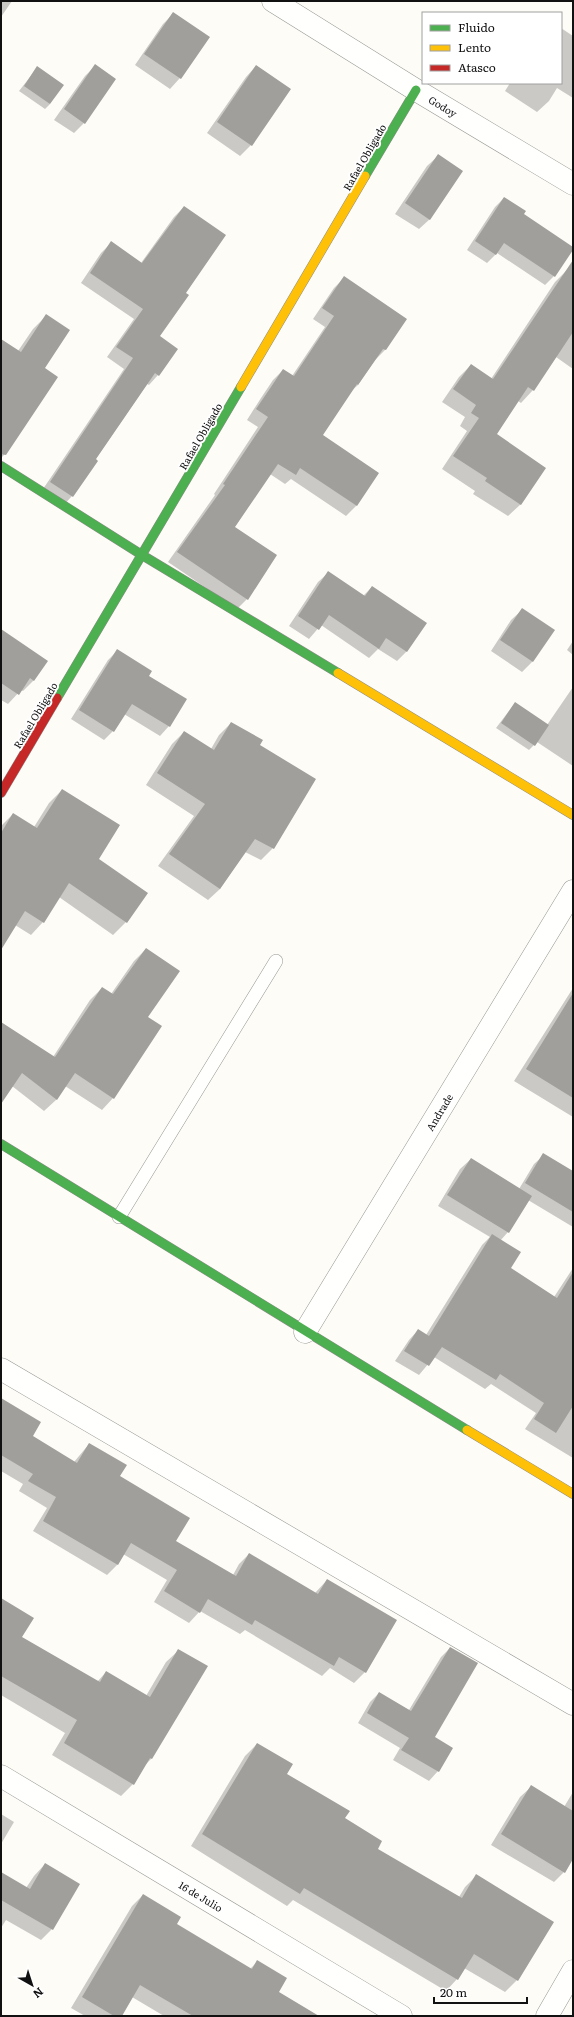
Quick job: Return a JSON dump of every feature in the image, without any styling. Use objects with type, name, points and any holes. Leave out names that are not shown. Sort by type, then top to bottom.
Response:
[{"type":"street","name":"Godoy","points":[[274,1],[416,90],[573,184]]},
{"type":"street","name":"Rafael Obligado","points":[[1,793],[416,90]]},
{"type":"street","points":[[1,466],[142,555],[573,815]]},
{"type":"street","name":"Andrade","points":[[305,1332],[573,891]]},
{"type":"street","points":[[1,1144],[305,1332],[573,1494]]},
{"type":"street","points":[[1,1369],[573,1704]]},
{"type":"street","name":"16 de Julio","points":[[1,1776],[401,2016]]},
{"type":"street","points":[[547,2016],[573,1971]]},
{"type":"lane","points":[[119,1217],[276,961]]},
{"type":"building","points":[[173,12],[210,37],[181,79],[144,54]]},
{"type":"building","points":[[95,64],[116,79],[85,124],[64,109]]},
{"type":"building","points":[[256,65],[291,89],[252,146],[217,122]]},
{"type":"building","points":[[37,66],[64,85],[50,104],[24,86]]},
{"type":"building","points":[[438,154],[463,171],[430,220],[405,203]]},
{"type":"building","points":[[504,197],[526,211],[524,214],[573,247],[573,250],[555,277],[504,243],[496,255],[475,241]]},
{"type":"building","points":[[184,206],[226,235],[186,293],[189,295],[160,336],[178,349],[159,376],[155,373],[96,459],[98,461],[73,497],[50,482],[133,358],[116,347],[143,309],[90,273],[111,241],[142,263]]},
{"type":"building","points":[[573,260],[573,332],[534,391],[528,387],[497,434],[546,468],[521,505],[485,481],[487,478],[453,456],[479,418],[471,413],[476,405],[453,389],[471,364],[493,379]]},
{"type":"building","points":[[344,276],[407,319],[386,350],[383,349],[358,385],[357,384],[323,435],[379,473],[357,506],[300,468],[296,475],[278,464],[235,527],[277,555],[248,600],[177,552],[225,485],[223,484],[268,417],[256,409],[283,369],[294,376],[334,316],[322,308]]},
{"type":"building","points":[[46,314],[70,330],[45,368],[58,377],[6,455],[1,454],[1,339],[21,352]]},
{"type":"building","points":[[328,571],[365,596],[372,586],[427,623],[407,652],[386,638],[379,649],[329,615],[319,630],[298,616]]},
{"type":"building","points":[[522,608],[555,630],[533,662],[500,640]]},
{"type":"building","points":[[1,629],[48,661],[34,681],[30,678],[19,695],[1,683]]},
{"type":"building","points":[[117,649],[152,671],[149,676],[187,699],[170,727],[132,704],[114,732],[79,710]]},
{"type":"building","points":[[515,702],[549,725],[535,746],[501,723]]},
{"type":"building","points":[[231,722],[263,740],[260,745],[316,779],[274,849],[255,839],[220,889],[169,854],[205,804],[157,773],[184,731],[214,750]]},
{"type":"building","points":[[62,789],[120,825],[99,859],[148,893],[127,923],[69,883],[44,923],[25,911],[1,950],[1,833],[13,813],[37,828]]},
{"type":"building","points":[[146,948],[180,971],[148,1017],[162,1026],[114,1099],[75,1073],[57,1100],[22,1073],[1,1104],[1,1022],[55,1057],[102,987],[113,994]]},
{"type":"building","points":[[573,993],[573,1098],[526,1069]]},
{"type":"building","points":[[543,1153],[573,1171],[573,1212],[525,1183]]},
{"type":"building","points":[[471,1158],[532,1196],[509,1233],[447,1195]]},
{"type":"building","points":[[492,1234],[521,1252],[511,1268],[557,1298],[573,1272],[573,1406],[556,1433],[534,1419],[544,1403],[500,1374],[496,1380],[442,1347],[429,1366],[404,1351],[418,1329],[429,1336]]},
{"type":"building","points":[[1,1398],[41,1422],[33,1436],[77,1463],[89,1443],[127,1465],[120,1476],[190,1518],[176,1541],[236,1576],[249,1553],[318,1594],[327,1579],[397,1620],[366,1673],[339,1657],[334,1666],[255,1620],[252,1625],[208,1599],[200,1613],[164,1591],[177,1570],[131,1543],[118,1565],[43,1521],[56,1497],[28,1481],[33,1474],[1,1455]]},
{"type":"building","points":[[1,1598],[34,1618],[22,1637],[100,1682],[106,1671],[150,1697],[178,1649],[208,1666],[152,1759],[150,1758],[134,1785],[64,1743],[77,1720],[1,1676]]},
{"type":"building","points":[[450,1647],[478,1663],[435,1737],[453,1748],[439,1772],[401,1750],[409,1738],[367,1713],[379,1692],[411,1711]]},
{"type":"building","points":[[257,1743],[293,1764],[287,1774],[350,1811],[345,1818],[382,1841],[378,1849],[462,1898],[476,1874],[554,1922],[518,1981],[474,1954],[458,1980],[304,1888],[300,1894],[202,1834]]},
{"type":"building","points":[[531,1785],[573,1811],[573,1859],[565,1873],[501,1834]]},
{"type":"building","points":[[45,1863],[80,1884],[53,1930],[1,1900],[1,1872],[30,1889]]},
{"type":"building","points":[[143,1894],[181,1917],[177,1924],[252,1969],[257,1960],[287,1978],[279,1992],[319,2016],[193,2016],[140,1985],[122,2016],[114,2016],[82,1997]]},
{"type":"traffic: fast","points":[[365,176],[416,90]]},
{"type":"traffic: fast","points":[[57,698],[241,387]]},
{"type":"traffic: fast","points":[[1,466],[142,555],[338,673]]},
{"type":"traffic: fast","points":[[1,1144],[467,1430]]},
{"type":"traffic: slow","points":[[241,387],[365,176]]},
{"type":"traffic: slow","points":[[338,673],[573,815]]},
{"type":"traffic: slow","points":[[467,1430],[573,1494]]},
{"type":"traffic: jam","points":[[1,793],[57,698]]}]
